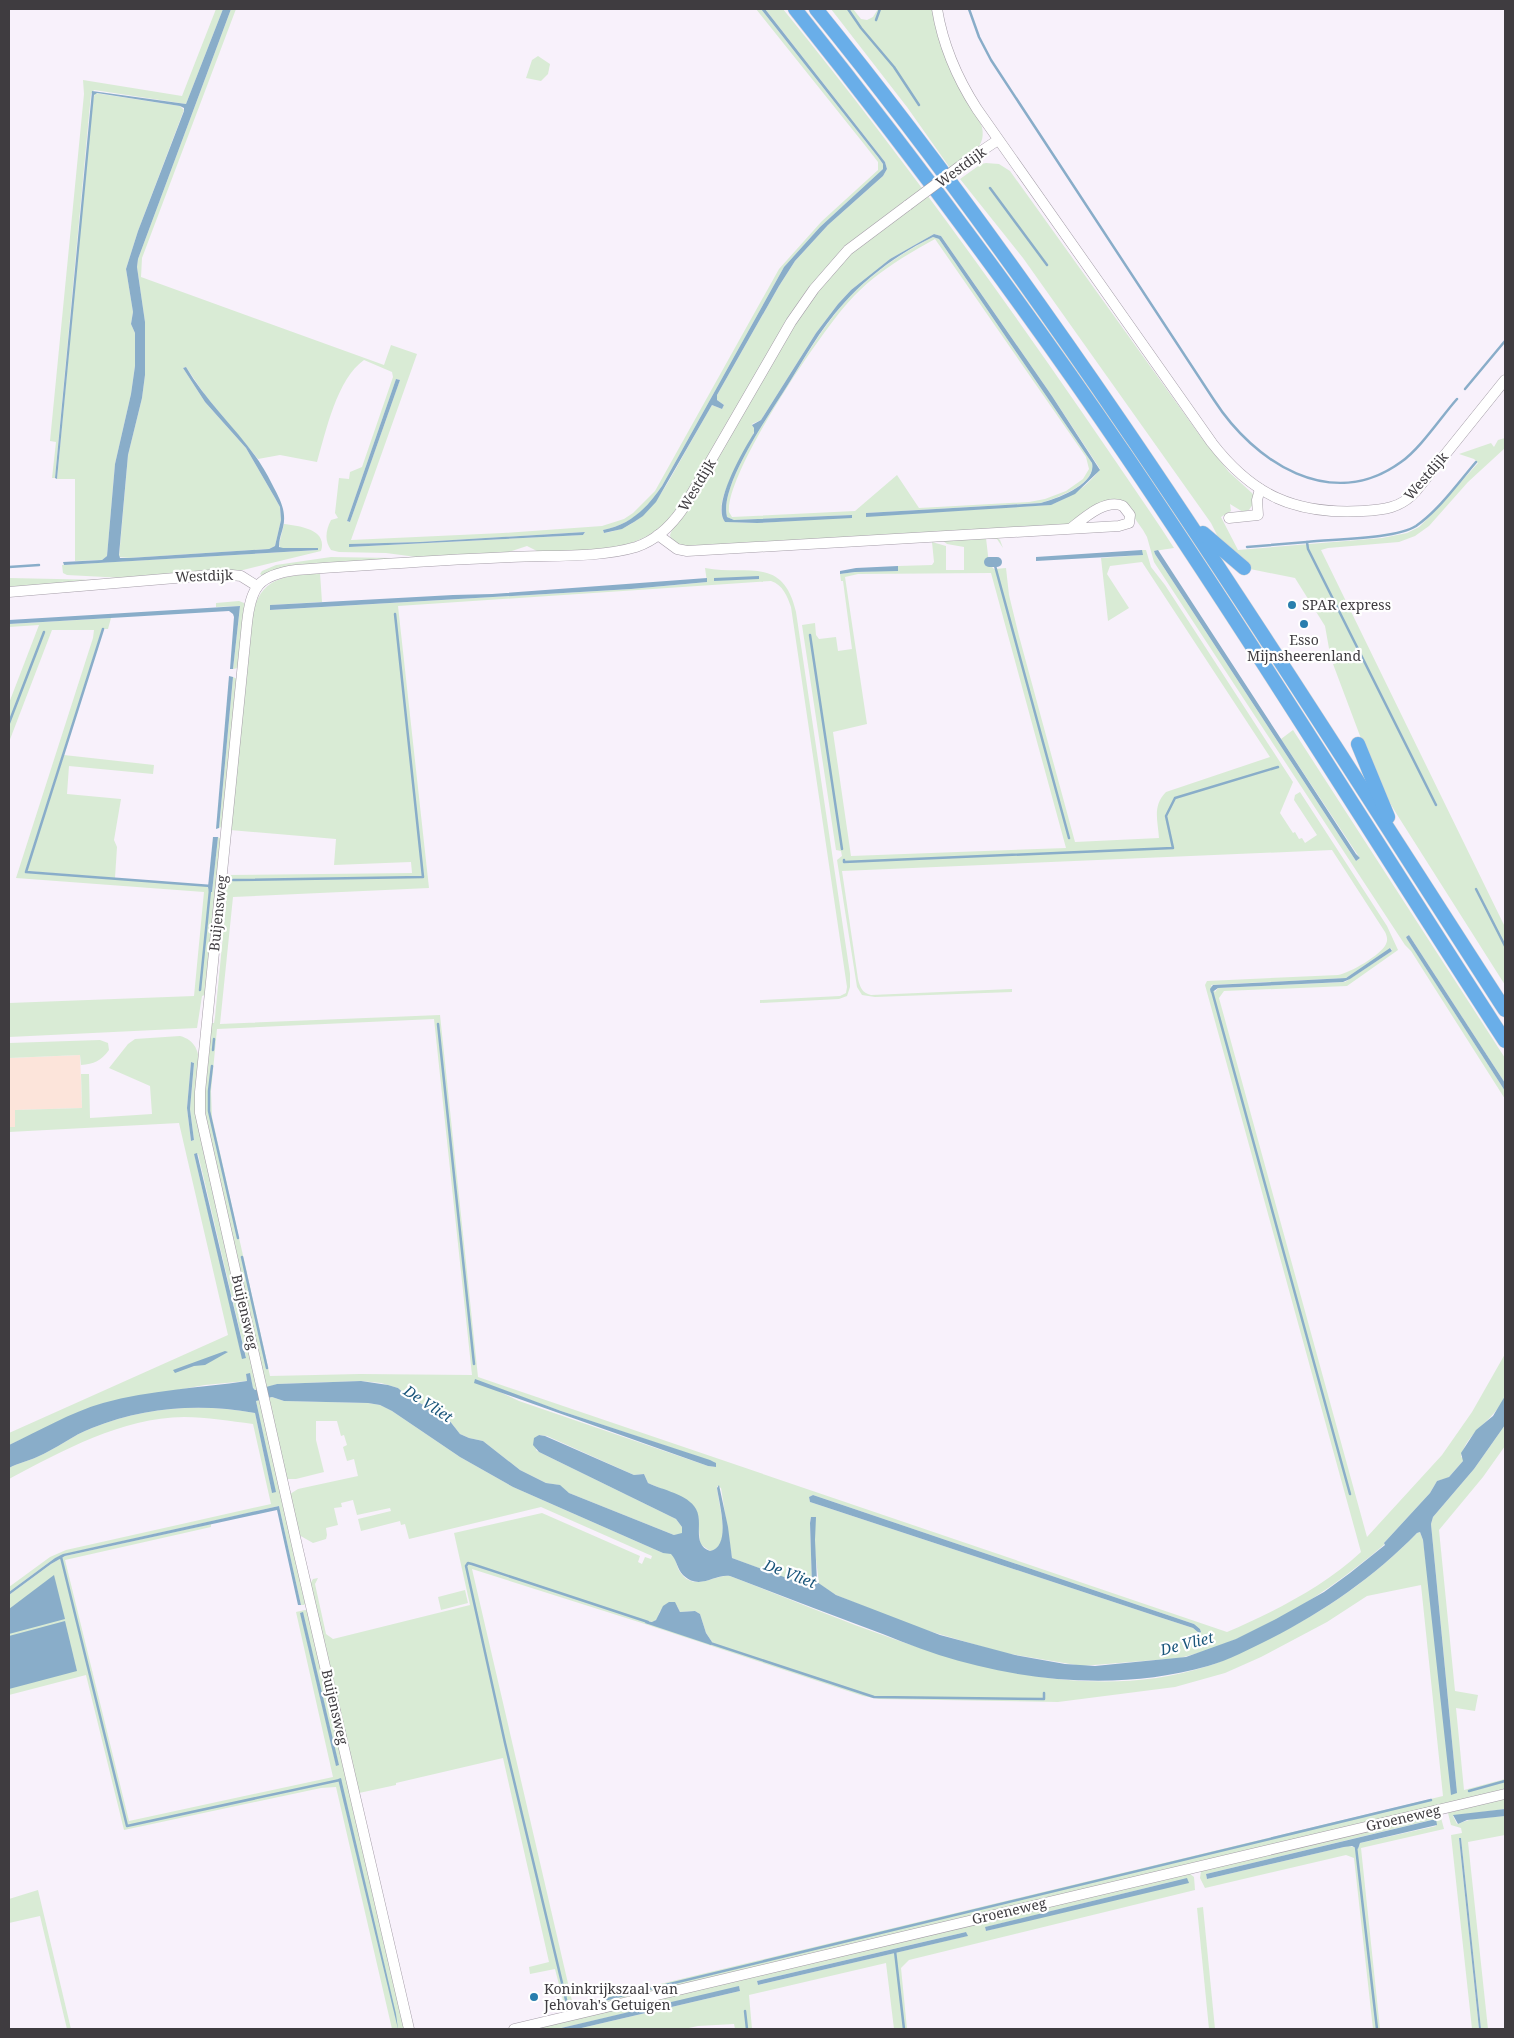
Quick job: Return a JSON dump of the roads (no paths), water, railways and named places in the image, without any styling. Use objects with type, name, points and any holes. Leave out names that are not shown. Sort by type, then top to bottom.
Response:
[{"type":"highway","points":[[795,9],[927,179],[1020,304],[1108,429],[1175,528],[1505,1041]]},
{"type":"highway","points":[[816,9],[1000,249],[1100,390],[1187,518],[1505,1010]]},
{"type":"highway","points":[[1187,518],[1244,568]]},
{"type":"highway","points":[[1358,744],[1400,848]]},
{"type":"street","points":[[936,9],[945,44],[956,73],[998,140]]},
{"type":"street","name":"Westdijk","points":[[9,592],[223,574],[241,576],[257,586],[274,575],[296,570],[612,552],[635,547],[658,535],[673,522],[684,507],[791,322],[814,289],[848,250],[998,140],[1212,444],[1236,472],[1260,489],[1296,506],[1317,510],[1368,511],[1398,505],[1415,492],[1505,380]]},
{"type":"street","points":[[1229,518],[1258,515],[1260,489]]},
{"type":"street","points":[[658,535],[677,549],[687,551],[1070,529],[1124,525],[1129,523],[1131,518],[1129,512],[1123,506],[1111,504],[1094,512],[1070,529]]},
{"type":"street","name":"Buijensweg","points":[[257,586],[252,595],[247,623],[200,1106],[206,1143],[409,2029]]},
{"type":"street","name":"Groeneweg","points":[[514,2029],[1505,1794]]},
{"type":"water","points":[[223,9],[231,9],[138,259],[137,267],[145,322],[145,375],[142,398],[128,455],[119,555],[120,558],[129,558],[269,549],[275,546],[281,520],[280,507],[246,448],[205,402],[183,368],[186,367],[207,397],[253,453],[277,493],[284,515],[279,547],[318,548],[318,550],[64,565],[63,562],[102,560],[107,556],[115,464],[131,394],[135,366],[135,333],[131,324],[133,312],[126,269],[138,231],[184,111],[184,108],[180,106],[97,93],[94,95],[57,479],[55,478],[92,91],[186,104]]},
{"type":"water","points":[[761,9],[765,9],[885,162],[887,169],[883,176],[828,225],[795,261],[717,395],[717,400],[724,405],[722,409],[712,405],[656,502],[643,516],[634,522],[622,529],[604,533],[603,530],[613,528],[630,520],[644,508],[662,486],[784,267],[820,227],[883,169],[883,164],[878,157]]},
{"type":"water","points":[[934,234],[941,236],[1052,396],[1100,470],[1075,494],[1051,505],[866,517],[866,513],[1041,503],[1065,494],[1082,484],[1092,471],[1092,463],[939,239],[933,237],[897,257],[874,274],[835,313],[812,346],[750,446],[733,480],[726,512],[727,517],[734,520],[852,515],[852,518],[757,523],[725,522],[722,514],[722,503],[725,491],[743,451],[754,433],[752,425],[761,420],[816,333],[851,290],[890,259]]},
{"type":"water","points":[[396,379],[400,380],[350,522],[347,521]]},
{"type":"water","points":[[585,532],[583,535],[349,547],[349,544],[420,542]]},
{"type":"water","points":[[1142,550],[1143,555],[1036,561],[1036,557]]},
{"type":"water","points":[[1158,550],[1360,858],[1356,861],[1155,554],[1154,551]]},
{"type":"water","points":[[898,566],[898,571],[840,574],[840,571],[856,568]]},
{"type":"water","points":[[759,576],[759,579],[714,581],[714,578]]},
{"type":"water","points":[[707,578],[707,582],[631,589],[270,610],[270,605],[492,594]]},
{"type":"water","points":[[240,606],[233,669],[230,669],[234,617],[229,611],[9,624],[9,620]]},
{"type":"water","points":[[229,676],[233,677],[219,828],[216,829]]},
{"type":"water","points":[[213,837],[218,837],[212,892],[209,892],[208,887]]},
{"type":"water","points":[[1409,935],[1505,1083],[1505,1091],[1407,939],[1406,937]]},
{"type":"water","points":[[1390,948],[1392,951],[1343,982],[1218,988],[1211,993],[1210,989],[1213,985],[1346,978]]},
{"type":"water","points":[[191,1062],[194,1063],[190,1109],[194,1140],[191,1141],[187,1108]]},
{"type":"water","points":[[197,1153],[246,1358],[242,1359],[194,1154]]},
{"type":"water","points":[[225,1351],[228,1352],[205,1365],[194,1366],[175,1373],[173,1370]]},
{"type":"water","points":[[250,1373],[255,1390],[277,1384],[361,1381],[398,1388],[407,1396],[427,1407],[435,1415],[449,1420],[460,1434],[483,1441],[520,1470],[546,1483],[560,1485],[569,1493],[674,1535],[682,1533],[682,1527],[676,1519],[539,1452],[533,1445],[534,1438],[539,1435],[545,1436],[634,1475],[644,1474],[648,1483],[681,1496],[692,1504],[698,1515],[699,1538],[704,1548],[710,1551],[717,1548],[721,1542],[723,1524],[717,1488],[719,1485],[732,1558],[809,1586],[812,1586],[810,1523],[811,1517],[816,1517],[817,1582],[836,1595],[940,1635],[1015,1655],[1065,1664],[1095,1666],[1186,1657],[1236,1639],[1324,1592],[1385,1545],[1384,1543],[1430,1493],[1437,1481],[1449,1477],[1463,1461],[1461,1453],[1476,1430],[1493,1416],[1505,1396],[1505,1425],[1474,1469],[1433,1517],[1431,1524],[1457,1793],[1451,1795],[1423,1540],[1420,1532],[1384,1564],[1329,1605],[1255,1647],[1232,1657],[1208,1666],[1175,1674],[1141,1679],[1073,1680],[1005,1672],[939,1655],[730,1576],[701,1582],[689,1580],[681,1573],[671,1554],[663,1553],[513,1487],[460,1457],[392,1411],[380,1405],[284,1401],[272,1397],[256,1401],[276,1492],[272,1493],[255,1413],[214,1408],[172,1409],[132,1415],[85,1431],[44,1454],[9,1468],[9,1445],[79,1411],[103,1403],[139,1395],[247,1381],[246,1374]]},
{"type":"water","points":[[475,1379],[561,1411],[710,1460],[716,1463],[716,1467],[708,1466],[474,1383]]},
{"type":"water","points":[[813,1495],[1194,1624],[1201,1632],[1199,1633],[1193,1628],[810,1502],[809,1497]]},
{"type":"water","points":[[279,1506],[301,1605],[298,1605],[277,1510],[65,1556],[9,1595],[9,1592],[63,1554]]},
{"type":"water","points":[[54,1575],[65,1619],[9,1634],[9,1609]]},
{"type":"water","points":[[669,1602],[675,1602],[680,1612],[695,1611],[700,1614],[706,1633],[712,1642],[711,1645],[645,1623],[646,1621],[652,1622],[656,1620],[663,1606]]},
{"type":"water","points":[[303,1612],[339,1765],[336,1766],[300,1613]]},
{"type":"water","points":[[65,1621],[77,1671],[9,1689],[9,1636]]},
{"type":"water","points":[[341,1778],[396,2014],[398,2029],[338,1779]]},
{"type":"water","points":[[1505,1809],[1505,1816],[1467,1820],[1458,1824],[1453,1815]]},
{"type":"water","points":[[1436,1819],[1437,1825],[1360,1843],[1358,1849],[1352,1846],[1344,1847],[1207,1879],[1206,1874]]},
{"type":"water","points":[[1459,1838],[1461,1838],[1481,2029],[1479,2029]]},
{"type":"water","points":[[1187,1878],[1189,1883],[986,1931],[985,1927]]},
{"type":"water","points":[[966,1932],[968,1936],[758,1985],[757,1981]]},
{"type":"water","points":[[739,1986],[740,1991],[577,2029],[557,2029]]},
{"type":"waterway","points":[[848,9],[861,28],[894,67],[919,105]]},
{"type":"waterway","points":[[876,20],[880,9]]},
{"type":"waterway","points":[[969,9],[979,37],[991,60],[1214,400],[1231,423],[1250,443],[1272,460],[1296,473],[1322,481],[1348,483],[1375,477],[1401,462],[1423,441],[1457,399]]},
{"type":"waterway","points":[[990,188],[1047,265]]},
{"type":"waterway","points":[[1465,389],[1505,341]]},
{"type":"waterway","points":[[1436,805],[1308,549],[1307,542],[1394,534],[1416,526],[1440,504],[1476,462]]},
{"type":"waterway","points":[[1247,547],[1307,542]]},
{"type":"waterway","points":[[989,562],[997,562]]},
{"type":"waterway","points":[[994,562],[1069,838]]},
{"type":"waterway","points":[[9,567],[39,565]]},
{"type":"waterway","points":[[233,880],[423,877],[395,614]]},
{"type":"waterway","points":[[103,629],[26,872],[211,886]]},
{"type":"waterway","points":[[9,723],[44,632]]},
{"type":"waterway","points":[[810,635],[842,849]]},
{"type":"waterway","points":[[844,860],[844,862],[1173,848],[1166,816],[1175,798],[1278,767]]},
{"type":"waterway","points":[[1476,889],[1505,946]]},
{"type":"waterway","points":[[200,990],[210,890]]},
{"type":"waterway","points":[[1212,991],[1350,1494]]},
{"type":"waterway","points":[[438,1024],[474,1364]]},
{"type":"waterway","points":[[213,1050],[214,1039]]},
{"type":"waterway","points":[[212,1066],[209,1111],[238,1238]]},
{"type":"waterway","points":[[242,1257],[267,1368]]},
{"type":"waterway","points":[[61,1557],[127,1826],[340,1780]]},
{"type":"waterway","points":[[567,2004],[505,1743],[466,1566],[468,1563],[472,1564],[648,1622]]},
{"type":"waterway","points":[[710,1643],[874,1697],[1044,1699],[1044,1693]]},
{"type":"waterway","points":[[1469,1791],[1505,1781]]},
{"type":"waterway","points":[[595,2002],[1431,1800]]},
{"type":"waterway","points":[[1356,1847],[1377,2029]]},
{"type":"waterway","points":[[895,1951],[904,2029]]},
{"type":"waterway","points":[[745,2011],[747,2029]]},
{"type":"place","name":"SPAR express","points":[[1292,605]]},
{"type":"place","name":"Esso Mijnsheerenland","points":[[1304,624]]},
{"type":"place","name":"Koninkrijkszaal van Jehovah's Getuigen","points":[[534,1997]]},
{"type":"water label","name":"De Vliet","points":[[428,1404]]},
{"type":"water label","name":"De Vliet","points":[[790,1574]]},
{"type":"water label","name":"De Vliet","points":[[1187,1644]]}]
